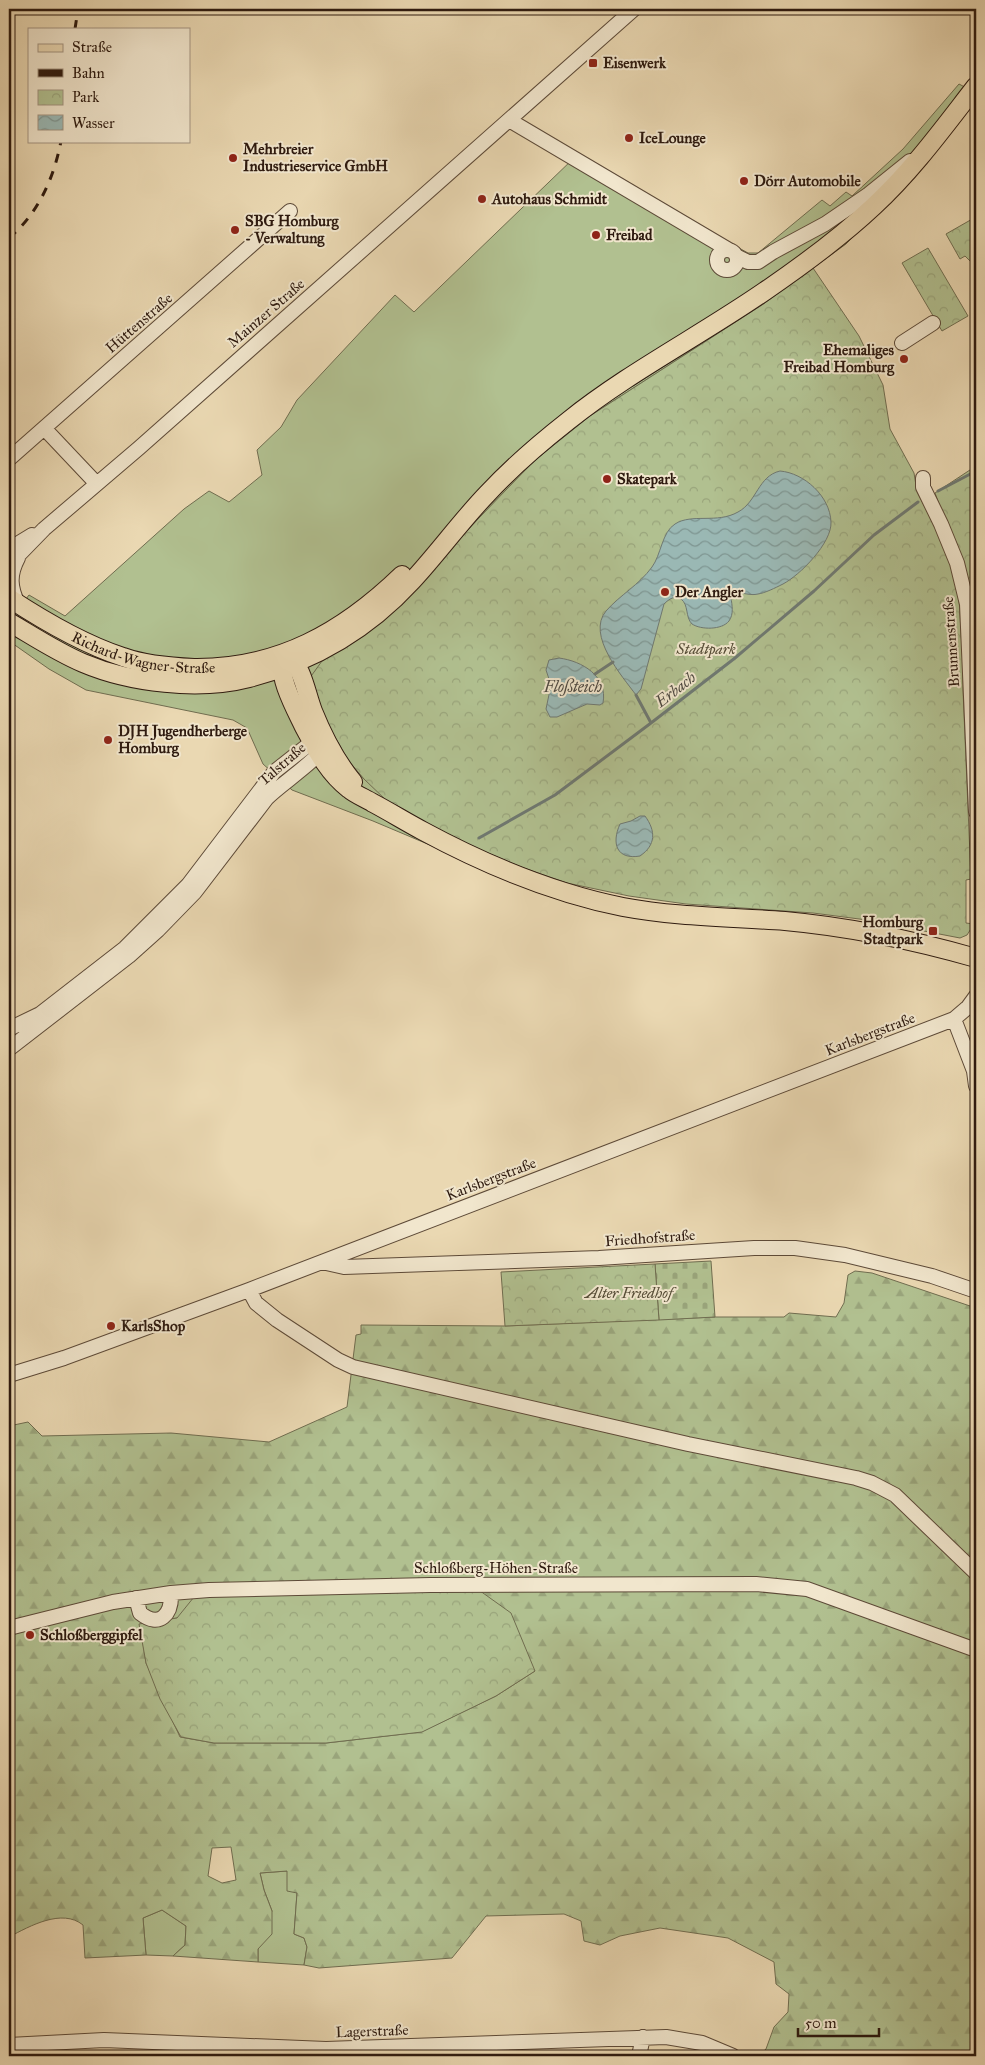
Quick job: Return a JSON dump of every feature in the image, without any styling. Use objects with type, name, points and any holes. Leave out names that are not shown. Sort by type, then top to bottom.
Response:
[{"type":"main road","points":[[976,86],[924,152],[874,207],[788,276],[599,398],[542,442],[386,590],[363,609],[288,661],[319,746],[372,802],[472,856],[558,889],[624,907],[670,913],[785,921],[848,928],[922,942],[976,958]]},
{"type":"main road","name":"Richard-Wagner-Straße","points":[[13,601],[90,644],[124,658],[150,664],[177,667],[230,667],[288,661]]},
{"type":"main road","name":"Richard-Wagner-Straße","points":[[9,622],[81,662],[117,675],[139,680],[194,684],[245,680],[288,661]]},
{"type":"street","name":"Mainzer Straße","points":[[9,565],[15,551],[44,529],[139,448],[634,9]]},
{"type":"street","points":[[509,120],[748,262],[758,262],[813,231],[855,204],[908,162],[924,152]]},
{"type":"street","name":"Hüttenstraße","points":[[9,458],[290,211]]},
{"type":"street","points":[[676,220],[710,248],[722,269],[730,270],[737,265],[733,253]]},
{"type":"street","points":[[902,343],[933,323]]},
{"type":"street","points":[[44,428],[96,483]]},
{"type":"street","name":"Brunnenstraße","points":[[923,478],[923,487],[941,524],[956,562],[967,604],[976,812]]},
{"type":"street","name":"Mainzer Straße","points":[[13,601],[10,582],[15,551]]},
{"type":"street","name":"Talstraße","points":[[9,1029],[40,1014],[126,948],[188,885],[274,772],[319,746]]},
{"type":"street","name":"Talstraße","points":[[9,1049],[26,1038],[129,956],[158,930],[195,892],[267,798],[319,746]]},
{"type":"street","name":"Karlsbergstraße","points":[[9,1374],[64,1358],[249,1290],[954,1019],[968,1007],[976,996]]},
{"type":"street","points":[[954,1019],[971,1062],[976,1086]]},
{"type":"street","name":"Friedhofstraße","points":[[322,1262],[344,1267],[599,1258],[754,1248],[795,1248],[844,1255],[932,1276],[976,1290]]},
{"type":"street","points":[[249,1290],[256,1303],[277,1320],[338,1360],[353,1367],[872,1483],[895,1495],[976,1573]]},
{"type":"street","name":"Schloßberg-Höhen-Straße","points":[[9,1628],[136,1598],[171,1592],[215,1589],[413,1585],[779,1585],[818,1592],[976,1650]]},
{"type":"street","points":[[136,1598],[140,1614],[150,1619],[157,1619],[164,1617],[171,1608],[171,1592]]},
{"type":"street","points":[[639,2056],[643,2037]]},
{"type":"street","name":"Lagerstraße","points":[[9,2045],[37,2050],[104,2040],[203,2051],[326,2049],[666,2037],[702,2043],[733,2056]]},
{"type":"green space","points":[[959,84],[976,93],[932,156],[846,244],[762,305],[590,416],[534,462],[405,598],[336,741],[348,760],[364,779],[452,838],[437,848],[292,790],[263,764],[247,728],[233,720],[86,690],[49,669],[9,641],[9,621],[29,595],[65,616],[184,509],[209,491],[229,502],[262,475],[257,450],[281,427],[297,400],[395,295],[414,312],[575,157],[748,253],[758,253],[822,200],[830,206],[846,192],[852,196],[903,149]]},
{"type":"green space","points":[[974,218],[976,222],[976,267],[965,256],[960,259],[946,234]]},
{"type":"green space","points":[[928,248],[968,316],[942,331],[902,263]]},
{"type":"green space","name":"Stadtpark","points":[[813,268],[859,336],[883,385],[890,429],[914,473],[917,492],[940,535],[958,582],[971,879],[966,880],[966,923],[974,924],[967,935],[960,938],[867,920],[813,913],[686,904],[629,896],[567,883],[521,867],[452,838],[388,802],[364,779],[348,760],[323,716],[309,679],[322,661],[370,627],[405,598],[534,461],[590,416],[762,305]]},
{"type":"green space","points":[[976,466],[976,663],[951,537],[935,493]]},
{"type":"green space","points":[[711,1261],[715,1317],[659,1320],[655,1264]]},
{"type":"green space","name":"Alter Friedhof","points":[[655,1264],[659,1320],[505,1326],[501,1272]]},
{"type":"green space","points":[[855,1271],[872,1273],[976,1308],[976,2056],[758,2056],[766,2049],[774,2027],[788,2012],[789,1994],[776,1984],[774,1962],[728,1938],[660,1928],[620,1936],[600,1945],[584,1941],[581,1921],[564,1914],[486,1916],[452,1958],[319,1968],[304,1965],[307,1947],[304,1938],[294,1934],[297,1893],[287,1891],[287,1871],[260,1873],[272,1911],[272,1934],[258,1949],[258,1962],[173,1956],[185,1945],[186,1926],[162,1910],[143,1918],[146,1955],[85,1958],[83,1925],[75,1920],[66,1918],[46,1920],[9,1937],[9,1426],[28,1422],[42,1436],[171,1433],[269,1442],[347,1407],[356,1335],[361,1334],[361,1325],[505,1326],[715,1317],[784,1317],[789,1313],[836,1317],[844,1303],[848,1275]],"holes":[[[177,1618],[535,1671],[496,1696],[421,1732],[326,1743],[214,1743],[180,1737],[146,1663],[140,1624]],[[231,1847],[236,1880],[222,1883],[208,1876],[212,1848]]]},
{"type":"green space","points":[[413,1585],[476,1588],[511,1613],[535,1671],[496,1696],[422,1732],[326,1743],[214,1743],[181,1737],[160,1699],[146,1663],[139,1624],[177,1618],[194,1597]]},
{"type":"green space","points":[[287,1871],[297,1893],[294,1934],[304,1938],[307,1947],[304,1965],[258,1962],[258,1949],[272,1911],[260,1873]]},
{"type":"green space","points":[[162,1910],[186,1926],[185,1945],[173,1956],[146,1955],[143,1918]]},
{"type":"water","points":[[780,471],[798,476],[806,481],[814,487],[826,503],[830,512],[831,522],[830,530],[821,548],[806,566],[783,584],[758,594],[735,593],[731,598],[731,618],[722,626],[711,628],[692,624],[688,618],[685,604],[679,598],[672,598],[664,604],[641,689],[636,695],[608,655],[603,643],[600,632],[601,621],[606,611],[652,567],[667,532],[675,524],[689,519],[730,516],[738,512],[744,508],[767,478]]},
{"type":"water","name":"Floßteich","points":[[559,658],[576,662],[592,671],[601,685],[603,703],[600,705],[587,704],[557,717],[550,717],[546,709],[551,685],[546,670],[549,660]]},
{"type":"water","points":[[640,816],[645,816],[649,822],[653,838],[652,842],[640,856],[626,856],[621,853],[616,844],[617,831],[620,824]]},
{"type":"waterway","name":"Erbach","points":[[938,491],[976,471]]},
{"type":"waterway","name":"Erbach","points":[[479,838],[555,795],[651,723],[735,658],[814,591],[874,535],[918,502]]},
{"type":"waterway","points":[[595,674],[613,662]]},
{"type":"waterway","points":[[636,695],[651,723]]},
{"type":"railway","points":[[75,28],[78,9]]},
{"type":"railway","points":[[9,238],[36,207],[49,182],[61,142]]},
{"type":"place","name":"Eisenwerk","points":[[593,63]]},
{"type":"place","name":"IceLounge","points":[[629,138]]},
{"type":"place","name":"Mehrbreier Industrieservice GmbH","points":[[233,158]]},
{"type":"place","name":"Dörr Automobile","points":[[744,181]]},
{"type":"place","name":"Autohaus Schmidt","points":[[482,199]]},
{"type":"place","name":"SBG Homburg - Verwaltung","points":[[235,230]]},
{"type":"place","name":"Freibad","points":[[596,235]]},
{"type":"place","name":"Ehemaliges Freibad Homburg","points":[[904,359]]},
{"type":"place","name":"Skatepark","points":[[607,479]]},
{"type":"place","name":"Der Angler","points":[[665,592]]},
{"type":"place","name":"DJH Jugendherberge Homburg","points":[[108,740]]},
{"type":"place","name":"Homburg Stadtpark","points":[[933,931]]},
{"type":"place","name":"KarlsShop","points":[[111,1326]]},
{"type":"place","name":"Schloßberggipfel","points":[[30,1635]]}]
